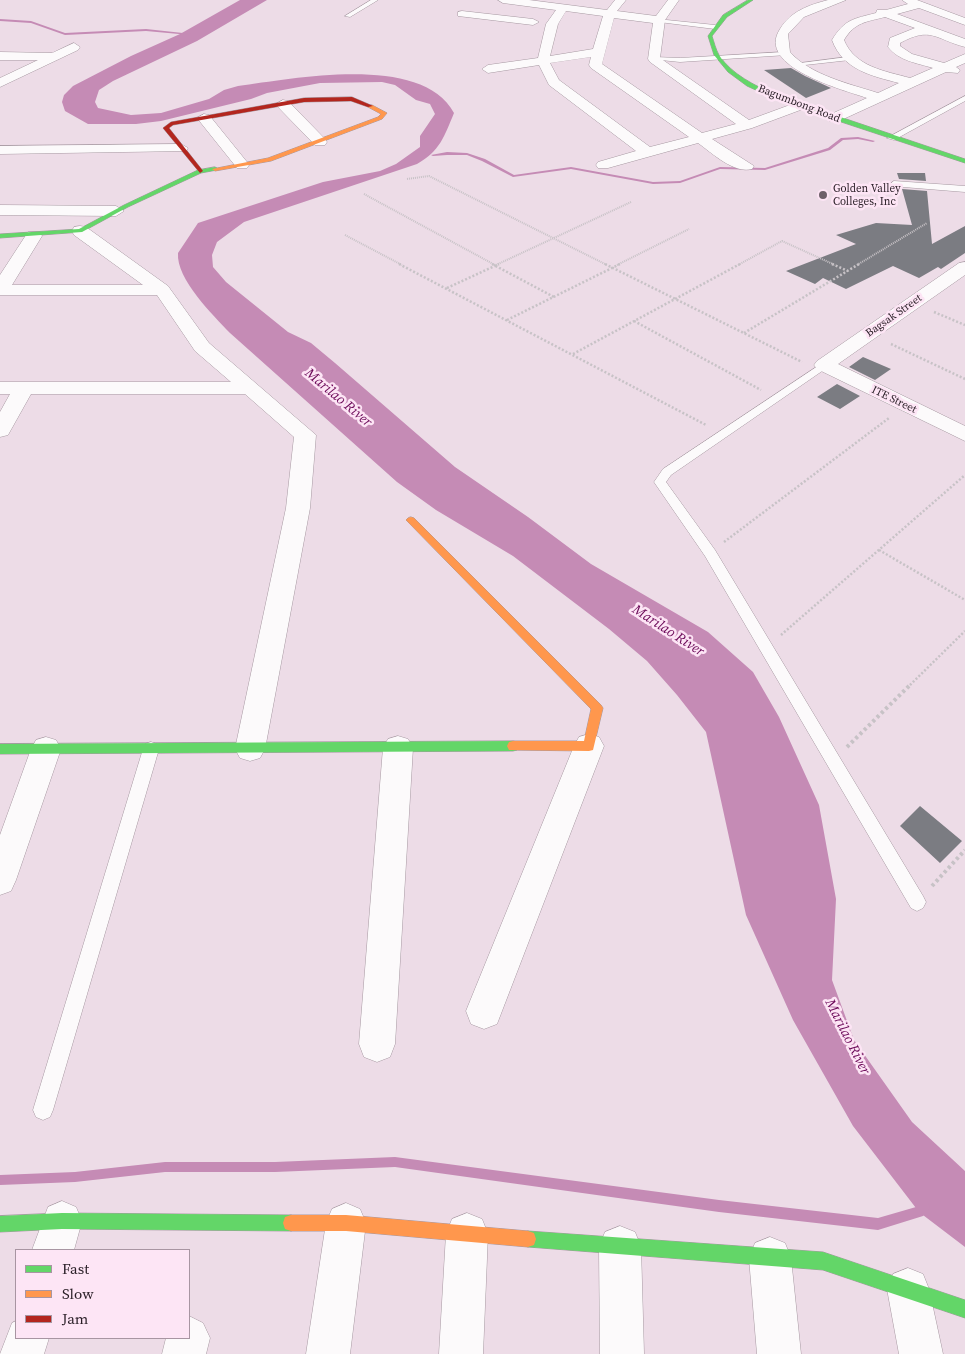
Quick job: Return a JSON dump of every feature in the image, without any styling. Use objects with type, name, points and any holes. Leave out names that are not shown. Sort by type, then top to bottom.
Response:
[{"type":"street","points":[[503,0],[659,20]]},
{"type":"street","points":[[621,0],[610,13],[595,65],[732,160],[747,166]]},
{"type":"street","points":[[659,64],[659,20],[674,0]]},
{"type":"street","points":[[718,58],[709,41],[715,27],[725,16],[752,0]]},
{"type":"street","points":[[841,0],[810,9],[792,20],[782,34],[785,54],[796,64],[839,84],[880,98]]},
{"type":"street","points":[[913,83],[874,71],[848,59],[839,47],[840,33],[854,22],[913,2],[965,22]]},
{"type":"street","points":[[867,6],[965,43]]},
{"type":"street","points":[[563,8],[552,24],[543,61],[554,82],[648,153]]},
{"type":"street","points":[[462,14],[552,24]]},
{"type":"street","points":[[499,32],[552,24]]},
{"type":"street","points":[[926,29],[899,38],[894,41],[894,47],[908,57],[965,73]]},
{"type":"street","points":[[0,83],[74,47]]},
{"type":"street","points":[[488,69],[599,52]]},
{"type":"street","points":[[0,56],[56,56]]},
{"type":"street","name":"Bagumbong Road","points":[[718,58],[753,86],[798,106],[965,162]]},
{"type":"street","points":[[834,118],[965,58]]},
{"type":"street","points":[[647,72],[659,64]]},
{"type":"street","points":[[659,64],[748,125]]},
{"type":"street","points":[[613,79],[630,75]]},
{"type":"street","points":[[0,236],[34,236],[80,231],[116,211],[200,171],[269,160],[380,118],[384,113],[381,110],[352,100],[329,98],[283,104],[171,124],[166,128],[200,171]]},
{"type":"street","points":[[283,104],[320,142]]},
{"type":"street","points":[[603,165],[748,125],[798,106]]},
{"type":"street","points":[[204,118],[242,165]]},
{"type":"street","points":[[0,150],[181,148]]},
{"type":"street","points":[[0,210],[116,211]]},
{"type":"street","points":[[80,231],[162,290],[202,347],[305,435],[298,508],[250,749]]},
{"type":"street","points":[[34,236],[8,264],[0,289],[162,290]]},
{"type":"street","name":"Bagsak Street","points":[[821,368],[965,267]]},
{"type":"street","name":"ITE Street","points":[[821,368],[965,434]]},
{"type":"street","points":[[0,388],[248,388]]},
{"type":"street","points":[[0,430],[24,388]]},
{"type":"street","points":[[411,520],[597,708],[589,746],[484,1011]]},
{"type":"street","points":[[0,749],[589,746]]},
{"type":"street","points":[[377,1044],[398,748]]},
{"type":"street","points":[[0,880],[46,749]]},
{"type":"street","points":[[328,1354],[346,1223]]},
{"type":"street","points":[[0,1224],[57,1235],[346,1223],[620,1247],[823,1261],[965,1309]]},
{"type":"street","points":[[461,1354],[467,1234]]},
{"type":"street","points":[[620,1247],[622,1354]]},
{"type":"street","points":[[770,1258],[779,1354]]},
{"type":"street","points":[[908,1289],[921,1354]]},
{"type":"street","points":[[22,1354],[27,1339]]},
{"type":"lane","points":[[348,16],[375,0]]},
{"type":"lane","points":[[659,20],[715,27]]},
{"type":"lane","points":[[659,64],[785,54]]},
{"type":"lane","points":[[796,64],[848,59]]},
{"type":"lane","points":[[891,138],[965,98]]},
{"type":"lane","points":[[894,184],[965,189]]},
{"type":"lane","points":[[821,368],[663,475],[660,482],[710,553],[765,649],[834,760],[917,902]]},
{"type":"lane","points":[[42,1110],[151,749]]},
{"type":"path","points":[[407,179],[429,176],[744,334],[821,368]]},
{"type":"path","points":[[364,194],[554,297]]},
{"type":"path","points":[[447,288],[631,202]]},
{"type":"path","points":[[744,334],[927,224]]},
{"type":"path","points":[[507,320],[689,229]]},
{"type":"path","points":[[345,235],[724,434]]},
{"type":"path","points":[[573,355],[782,241],[848,271]]},
{"type":"path","points":[[913,303],[965,325]]},
{"type":"path","points":[[634,321],[777,398]]},
{"type":"path","points":[[869,333],[965,379]]},
{"type":"path","points":[[710,553],[906,406]]},
{"type":"path","points":[[765,649],[965,475]]},
{"type":"path","points":[[879,550],[965,600]]},
{"type":"path","points":[[834,760],[965,631]]},
{"type":"path","points":[[917,902],[965,850]]},
{"type":"water","name":"Marilao River","points":[[240,0],[267,0],[197,41],[113,81],[99,90],[95,102],[98,108],[131,115],[161,113],[209,99],[224,90],[238,86],[291,79],[355,74],[386,76],[414,82],[438,94],[454,113],[440,143],[425,159],[417,164],[244,222],[217,242],[212,255],[213,267],[226,282],[288,332],[311,343],[455,467],[528,517],[591,564],[708,632],[753,672],[779,717],[819,805],[836,899],[832,980],[854,1040],[912,1122],[965,1171],[965,1247],[919,1212],[853,1126],[793,1020],[746,915],[706,732],[677,695],[647,661],[609,629],[513,556],[436,510],[397,482],[230,333],[197,296],[183,274],[178,253],[198,223],[323,182],[380,171],[396,164],[420,147],[420,136],[435,114],[430,104],[416,100],[395,85],[382,82],[320,83],[267,93],[251,99],[161,121],[136,124],[88,124],[65,111],[62,102],[64,95],[73,86],[131,56],[180,34]]},
{"type":"building","points":[[791,68],[831,88],[806,98],[764,70]]},
{"type":"building","points":[[897,173],[925,173],[926,181],[899,179]]},
{"type":"building","points":[[902,189],[927,191],[932,244],[965,226],[965,253],[941,269],[938,267],[919,278],[893,266],[846,289],[823,278],[815,284],[786,271],[856,244],[836,235],[876,223],[912,225]]},
{"type":"building","points":[[863,357],[891,369],[875,380],[849,367]]},
{"type":"building","points":[[837,384],[860,396],[840,409],[817,397]]},
{"type":"building","points":[[920,806],[962,841],[940,863],[900,826]]},
{"type":"waterway","points":[[0,20],[31,22],[65,34],[146,30],[190,34]]},
{"type":"waterway","points":[[433,155],[447,153],[467,154],[513,176],[571,168],[653,183],[680,182],[720,168],[765,169],[829,149],[842,139],[858,138],[873,141]]},
{"type":"waterway","points":[[0,1180],[75,1177],[165,1167],[275,1167],[395,1162],[719,1206],[878,1224],[919,1212],[924,1207]]},
{"type":"traffic: fast","points":[[751,0],[725,16],[710,36],[716,55],[730,71],[749,84],[798,106],[965,161]]},
{"type":"traffic: fast","points":[[0,236],[80,231],[126,206],[200,171],[215,169]]},
{"type":"traffic: fast","points":[[0,749],[513,746]]},
{"type":"traffic: fast","points":[[0,1224],[62,1221],[291,1223]]},
{"type":"traffic: fast","points":[[528,1239],[823,1261],[965,1309]]},
{"type":"traffic: slow","points":[[215,169],[269,160],[380,118],[384,113],[370,106]]},
{"type":"traffic: slow","points":[[411,520],[597,708],[589,746],[513,746]]},
{"type":"traffic: slow","points":[[291,1223],[346,1223],[528,1239]]},
{"type":"traffic: jam","points":[[200,171],[166,128],[171,124],[304,100],[352,99],[370,106]]},
{"type":"place","name":"Golden Valley Colleges, Inc","points":[[823,195]]}]
